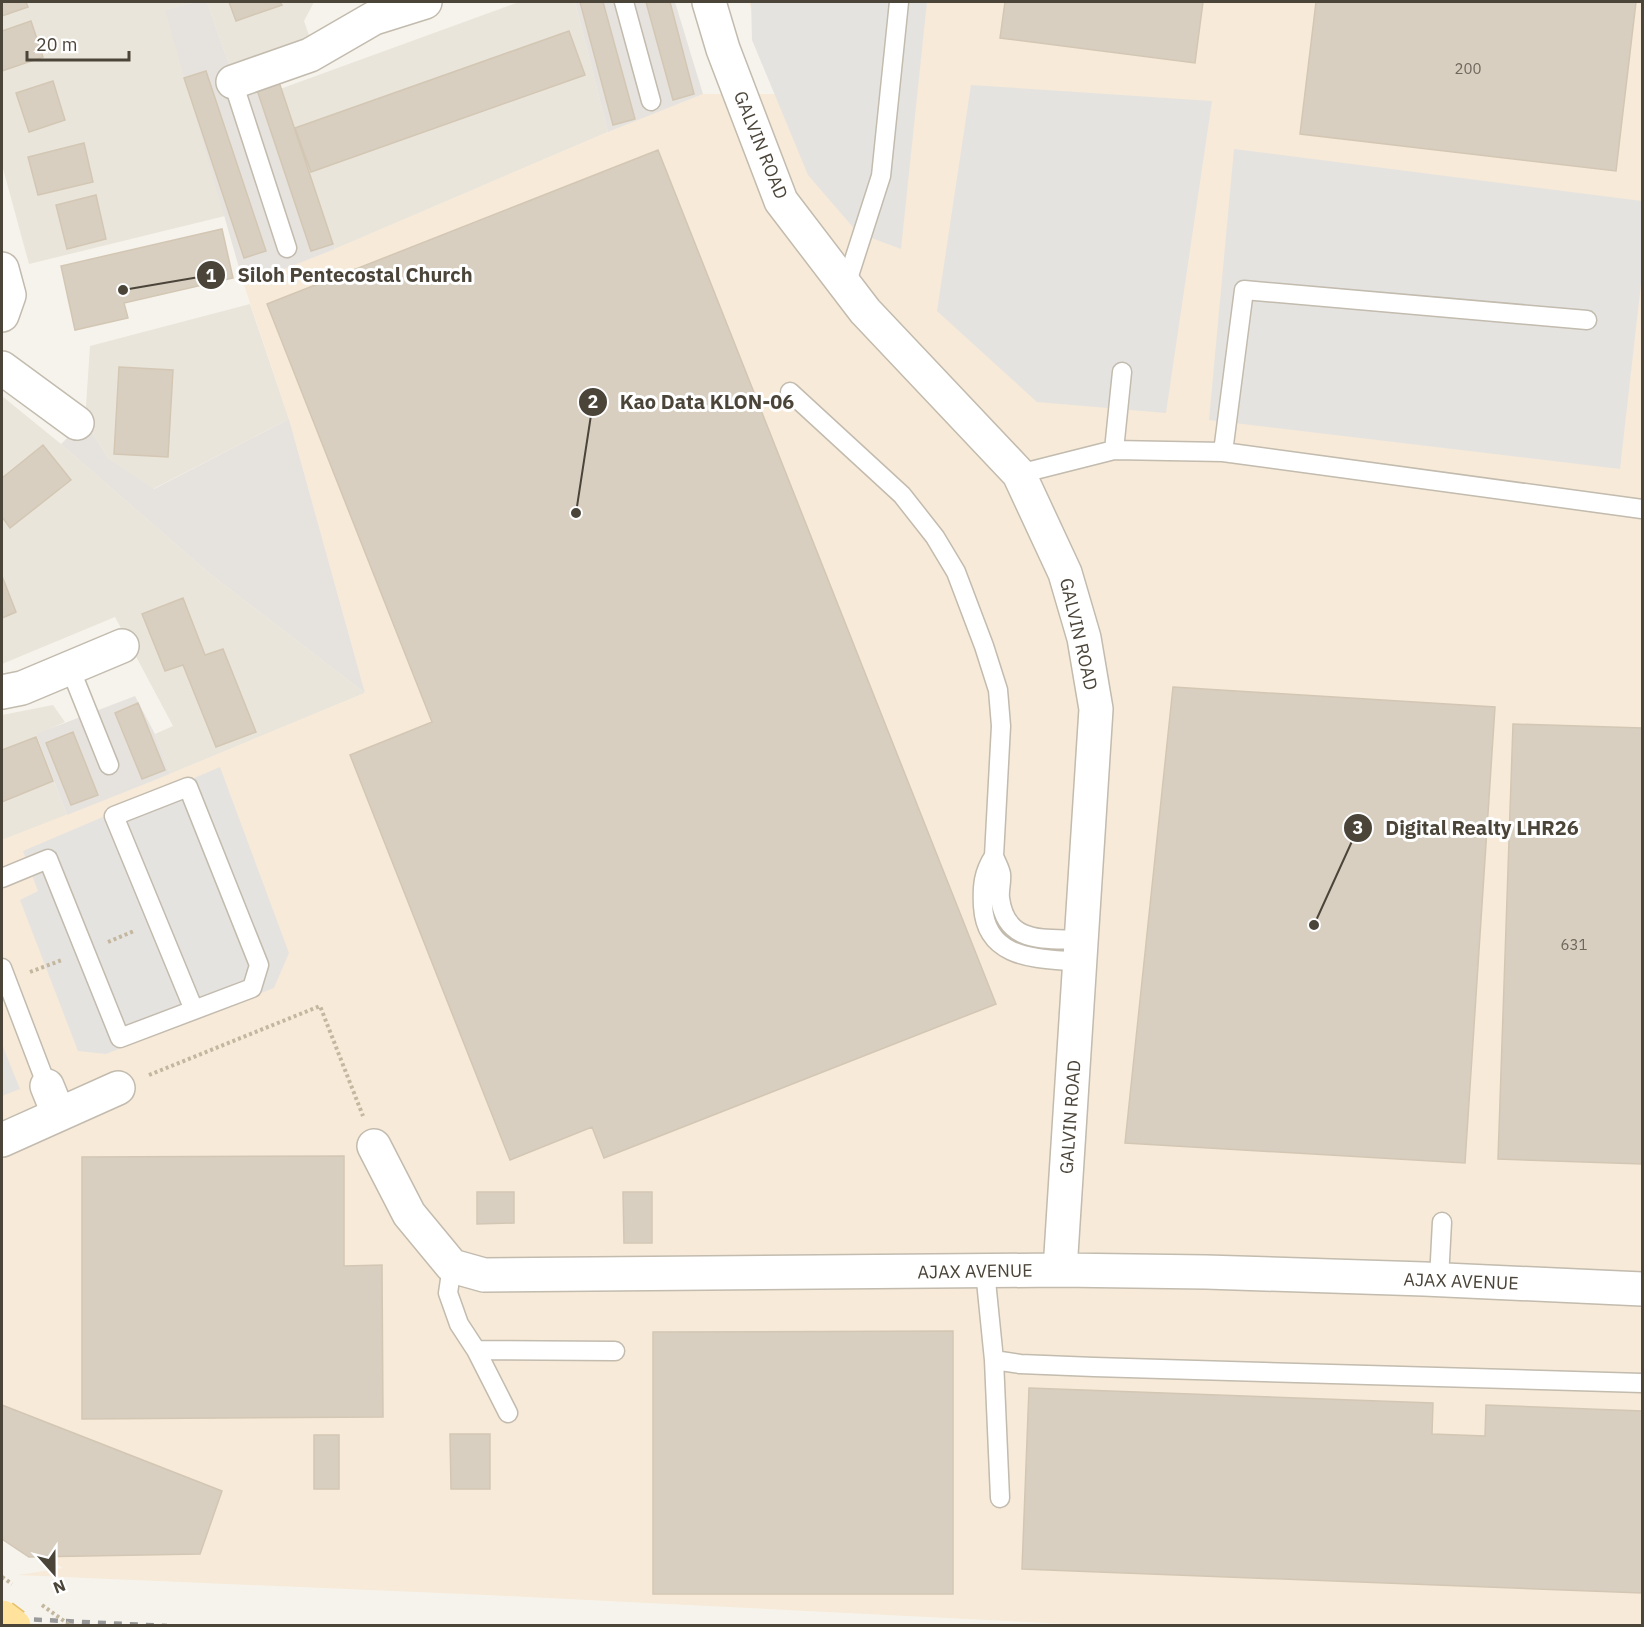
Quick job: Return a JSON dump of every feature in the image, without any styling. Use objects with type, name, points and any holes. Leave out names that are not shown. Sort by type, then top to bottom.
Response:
[{"type":"main road","points":[[2,1617],[15,1626]]},
{"type":"street","points":[[233,82],[310,55],[371,10],[425,2]]},
{"type":"street","name":"GALVIN ROAD","points":[[709,2],[723,50],[781,201],[865,311],[1019,474],[1065,573],[1084,638],[1096,709],[1060,1270]]},
{"type":"street","points":[[2,269],[9,295],[2,315]]},
{"type":"street","points":[[2,368],[77,423]]},
{"type":"street","points":[[2,692],[22,688],[122,646]]},
{"type":"street","points":[[2,1140],[53,1100],[118,1088]]},
{"type":"street","points":[[374,1146],[409,1214],[452,1266]]},
{"type":"street","name":"AJAX AVENUE","points":[[452,1266],[484,1275],[1060,1270],[1206,1272],[1642,1289]]},
{"type":"lane","points":[[624,2],[651,101]]},
{"type":"lane","points":[[846,285],[881,176],[899,2]]},
{"type":"lane","points":[[233,82],[287,248]]},
{"type":"lane","points":[[1223,452],[1244,290],[1587,320]]},
{"type":"lane","points":[[1114,450],[1122,372]]},
{"type":"lane","points":[[790,392],[902,495],[935,537],[956,572],[998,690],[1001,726],[994,856],[1001,873],[1000,896],[1003,914],[1010,926],[1025,935],[1081,951]]},
{"type":"lane","points":[[1019,474],[1114,450],[1223,452],[1642,509]]},
{"type":"lane","points":[[70,668],[109,765]]},
{"type":"lane","points":[[2,878],[48,859],[120,1038],[194,1010],[252,988],[259,965],[188,787],[114,816],[194,1010]]},
{"type":"lane","points":[[2,968],[53,1100]]},
{"type":"lane","points":[[1439,1280],[1442,1222]]},
{"type":"lane","points":[[452,1266],[448,1293],[459,1324],[476,1350],[508,1413]]},
{"type":"lane","points":[[985,1271],[994,1360],[1000,1498]]},
{"type":"lane","points":[[476,1350],[615,1350]]},
{"type":"lane","points":[[994,1360],[1020,1364],[1094,1367],[1642,1383]]},
{"type":"path","points":[[118,1088],[320,1006],[374,1146]]},
{"type":"shaded area","points":[[2,2],[196,2],[166,10],[225,216],[29,264],[2,165]]},
{"type":"shaded area","points":[[196,2],[207,2],[231,70],[269,57],[335,249],[244,285],[165,10]]},
{"type":"shaded area","points":[[207,2],[314,2],[304,21],[311,41],[231,70]]},
{"type":"shaded area","points":[[519,2],[575,2],[608,132],[335,249],[280,89]]},
{"type":"shaded area","points":[[575,2],[675,2],[703,94],[608,132]]},
{"type":"shaded area","points":[[749,2],[1642,2],[1642,1625],[1087,1625],[487,1595],[18,1575],[63,1568],[2,1532],[2,840],[170,774],[365,693],[289,419],[244,285],[703,94],[779,94]]},
{"type":"shaded area","points":[[751,2],[927,2],[901,249],[858,233],[808,175],[752,40]]},
{"type":"shaded area","points":[[971,85],[1212,101],[1166,413],[1037,402],[937,311]]},
{"type":"shaded area","points":[[1234,149],[1642,201],[1642,275],[1620,469],[1209,420]]},
{"type":"shaded area","points":[[250,304],[289,419],[153,489],[108,458],[85,421],[90,346]]},
{"type":"shaded area","points":[[2,396],[61,444],[209,573],[365,693],[170,774],[155,734],[173,726],[115,617],[2,664]]},
{"type":"shaded area","points":[[289,419],[365,693],[209,573],[61,444],[85,421],[108,458],[154,489]]},
{"type":"shaded area","points":[[135,696],[155,734],[170,774],[67,815],[36,734]]},
{"type":"shaded area","points":[[53,705],[65,722],[36,735],[67,815],[2,840],[2,715]]},
{"type":"shaded area","points":[[220,767],[289,953],[274,988],[106,1054],[78,1051],[20,900],[38,891],[23,851]]},
{"type":"shaded area","points":[[2,1044],[20,1089],[2,1096]]},
{"type":"building","points":[[2,2],[26,2],[28,7],[2,16]]},
{"type":"building","points":[[229,2],[280,2],[282,5],[236,21]]},
{"type":"building","points":[[580,2],[603,2],[635,119],[613,125]]},
{"type":"building","points":[[646,2],[670,2],[694,94],[673,100]]},
{"type":"building","points":[[1005,2],[1203,2],[1195,63],[1000,38]]},
{"type":"building","points":[[1316,2],[1636,2],[1616,171],[1300,134]]},
{"type":"building","points":[[31,21],[43,57],[2,71],[2,31]]},
{"type":"building","points":[[569,31],[585,75],[311,172],[295,128]]},
{"type":"building","points":[[206,71],[266,251],[244,258],[184,78]]},
{"type":"building","points":[[53,81],[65,120],[29,132],[16,93]]},
{"type":"building","points":[[279,82],[333,244],[311,251],[257,90]]},
{"type":"building","points":[[84,143],[93,182],[38,195],[28,157]]},
{"type":"building","points":[[658,150],[996,1004],[604,1158],[592,1127],[510,1160],[350,755],[432,722],[267,304]]},
{"type":"building","points":[[96,195],[106,239],[67,249],[56,205]]},
{"type":"building","points":[[222,229],[233,278],[124,303],[128,318],[75,330],[61,266]]},
{"type":"building","points":[[119,367],[173,370],[168,457],[114,454]]},
{"type":"building","points":[[43,445],[71,480],[10,528],[2,517],[2,478]]},
{"type":"building","points":[[2,576],[16,612],[2,618]]},
{"type":"building","points":[[183,598],[205,655],[223,649],[256,732],[216,747],[183,665],[165,671],[142,614]]},
{"type":"building","points":[[1173,687],[1495,707],[1465,1163],[1125,1143]]},
{"type":"building","points":[[138,703],[165,770],[142,779],[115,713]]},
{"type":"building","points":[[1513,724],[1642,728],[1642,1164],[1498,1159]]},
{"type":"building","points":[[73,732],[98,795],[71,805],[46,743]]},
{"type":"building","points":[[36,737],[53,781],[2,802],[2,750]]},
{"type":"building","points":[[344,1156],[344,1266],[382,1265],[383,1417],[82,1419],[82,1157]]},
{"type":"building","points":[[477,1192],[514,1192],[514,1223],[477,1224]]},
{"type":"building","points":[[623,1192],[652,1192],[652,1243],[624,1243]]},
{"type":"building","points":[[953,1331],[953,1594],[653,1594],[653,1332]]},
{"type":"building","points":[[1029,1388],[1433,1403],[1432,1434],[1485,1436],[1486,1405],[1642,1411],[1642,1593],[1022,1569]]},
{"type":"building","points":[[2,1405],[222,1491],[200,1554],[29,1557],[2,1539]]},
{"type":"building","points":[[450,1434],[490,1434],[490,1489],[451,1489]]},
{"type":"building","points":[[314,1435],[339,1435],[339,1489],[314,1489]]},
{"type":"railway","points":[[2,1618],[167,1626]]},
{"type":"place","name":"Siloh Pentecostal Church","points":[[123,290]]},
{"type":"place","name":"Kao Data KLON-06","points":[[576,513]]},
{"type":"place","name":"Digital Realty LHR26","points":[[1314,925]]}]
